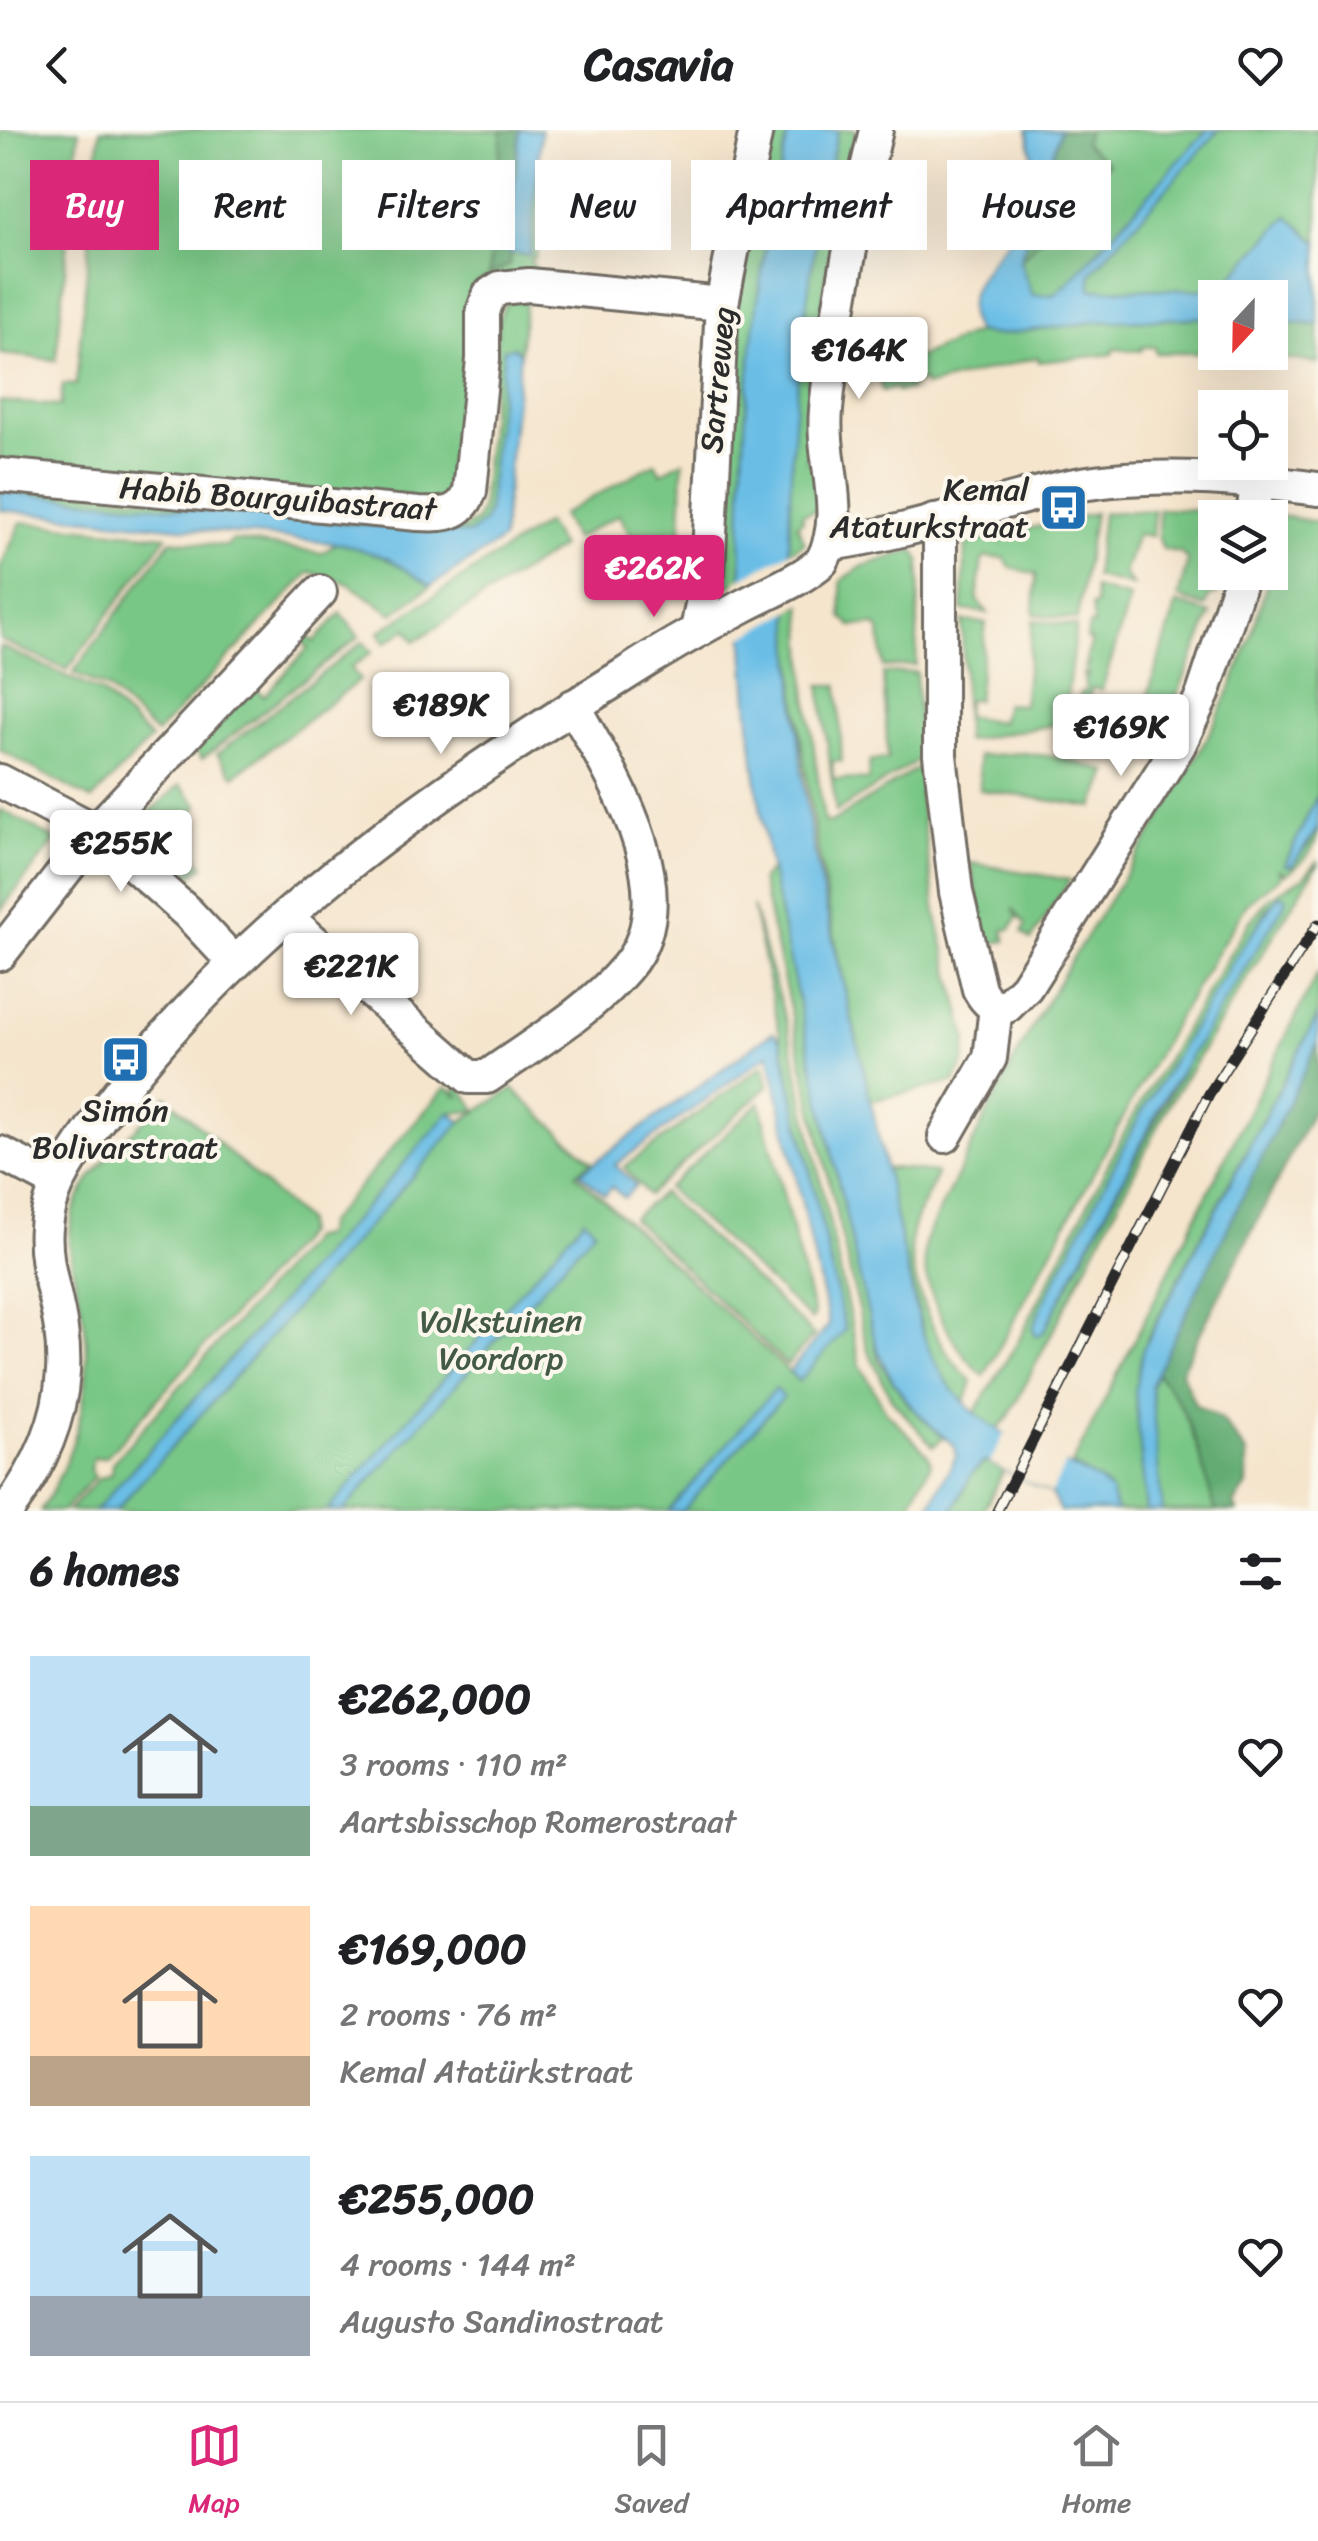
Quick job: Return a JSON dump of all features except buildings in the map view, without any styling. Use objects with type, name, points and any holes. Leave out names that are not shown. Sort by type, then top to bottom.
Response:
[{"type":"street","name":"Sartreweg","points":[[750,160],[756,130]]},
{"type":"street","points":[[760,160],[766,130]]},
{"type":"street","points":[[7,1511],[30,1479],[53,1428],[63,1372],[43,1238],[58,1184],[138,1072],[234,962],[429,804],[573,706],[822,561],[836,517],[825,414],[842,289],[876,130]]},
{"type":"street","name":"Sartreweg","points":[[697,631],[708,572],[722,304],[733,250]]},
{"type":"street","name":"Habib Bourguibastraat","points":[[0,475],[418,514],[454,512],[466,504],[470,491],[483,360],[483,312],[489,296],[500,288],[529,285],[722,304]]},
{"type":"street","points":[[830,544],[1062,488],[1113,481],[1258,481],[1318,489]]},
{"type":"street","points":[[1255,500],[1258,481]]},
{"type":"street","points":[[934,521],[940,542],[940,755],[955,878],[978,989],[996,1007],[1007,1006],[1026,988],[1179,745],[1203,694],[1238,590]]},
{"type":"street","points":[[0,954],[96,831],[320,592]]},
{"type":"street","points":[[286,917],[470,1078],[487,1077],[581,1010],[626,968],[644,942],[649,883],[620,789],[573,706]]},
{"type":"street","points":[[0,781],[96,831],[188,912],[234,962]]},
{"type":"street","points":[[945,1136],[990,1058],[996,1007]]},
{"type":"street","points":[[0,1153],[58,1184]]},
{"type":"green space","points":[[0,130],[79,130],[76,160],[30,160],[30,250],[67,250],[56,360],[0,354]]},
{"type":"green space","points":[[100,130],[502,130],[499,160],[342,160],[342,250],[491,250],[489,274],[508,253],[530,255],[535,199],[537,250],[536,257],[530,260],[537,271],[484,279],[474,285],[468,309],[470,347],[456,486],[436,503],[0,465],[0,401],[60,406],[63,384],[76,385],[89,250],[159,250],[159,160],[97,160]]},
{"type":"green space","points":[[502,130],[520,130],[515,198],[515,160],[499,160]]},
{"type":"green space","points":[[772,130],[789,130],[783,160],[766,160]]},
{"type":"green space","points":[[838,130],[856,130],[850,160],[832,160]]},
{"type":"green space","points":[[1060,130],[1088,130],[1084,143],[1104,160],[1051,160]]},
{"type":"green space","points":[[1088,130],[1318,130],[1318,243],[1288,216],[1229,280],[1198,280],[1198,290],[1097,292],[1091,289],[1088,279],[1066,285],[1054,295],[1032,295],[1019,261],[1029,250],[1111,250],[1111,160],[1103,160],[1083,143]]},
{"type":"green space","points":[[491,250],[511,250],[510,265],[489,275]]},
{"type":"green space","points":[[748,250],[766,250],[747,409],[741,579],[724,588],[720,580],[722,377]]},
{"type":"green space","points":[[814,250],[831,250],[807,461],[820,462],[825,508],[802,514],[803,521],[797,524],[805,543],[788,553],[790,446]]},
{"type":"green space","points":[[526,297],[520,354],[504,349],[488,511],[484,522],[469,534],[0,492],[0,484],[464,528],[476,521],[481,509],[499,318],[505,304]]},
{"type":"green space","points":[[1198,318],[1198,353],[1156,353],[1155,347],[1142,347],[1141,351],[1114,349],[1113,354],[1039,362],[1038,357],[925,387],[923,381],[911,384],[911,389],[882,391],[876,367],[918,357],[976,332],[996,335],[1094,322]]},
{"type":"green space","points":[[1288,322],[1318,325],[1318,363],[1288,359]]},
{"type":"green space","points":[[683,461],[681,536],[643,557],[646,544],[634,541],[619,515],[574,539],[561,515],[655,463],[661,473]]},
{"type":"green space","points":[[1159,509],[1198,510],[1198,590],[1217,590],[1216,595],[1210,595],[1205,607],[1178,597],[1188,561],[1181,553],[1163,549],[1158,537]]},
{"type":"green space","points":[[1154,510],[1152,536],[1137,534],[1124,574],[1133,586],[1095,577],[1102,513]]},
{"type":"green space","points":[[1094,513],[1077,620],[1034,614],[1036,574],[1011,568],[1004,558],[982,560],[977,600],[988,613],[962,610],[966,544],[1001,535],[1001,541],[1006,534]]},
{"type":"green space","points":[[1288,517],[1318,522],[1318,794],[1285,865],[1308,846],[1318,828],[1315,842],[1298,865],[1286,874],[1278,868],[1282,876],[1247,903],[1172,1027],[984,1376],[960,1349],[939,1313],[926,1274],[926,1238],[1036,1019],[1192,764],[1246,650],[1265,590],[1288,590]]},
{"type":"green space","points":[[21,522],[167,536],[67,670],[0,640],[0,568]]},
{"type":"green space","points":[[546,523],[561,547],[415,641],[407,629],[385,643],[379,632]]},
{"type":"green space","points":[[171,540],[227,546],[232,540],[322,553],[337,543],[362,548],[405,567],[431,586],[393,614],[347,583],[310,572],[156,734],[107,688],[73,673]]},
{"type":"green space","points":[[914,550],[920,560],[916,665],[883,667],[880,630],[874,625],[852,626],[842,617],[841,581],[863,566]]},
{"type":"green space","points":[[1094,588],[1130,598],[1102,690],[1092,688],[1087,703],[1120,716],[1128,699],[1145,704],[1177,603],[1211,614],[1161,734],[1077,723],[1081,692],[1086,692],[1083,673],[1088,676],[1085,664],[1089,664],[1086,659],[1092,641],[1087,639],[1089,625],[1094,625]]},
{"type":"green space","points":[[802,605],[806,689],[824,822],[831,823],[921,766],[923,793],[919,794],[936,913],[967,1040],[965,1060],[955,1082],[870,1101],[809,797],[789,612]]},
{"type":"green space","points":[[341,613],[359,637],[202,759],[189,742],[246,681],[264,696],[308,648],[294,632],[298,627],[314,642]]},
{"type":"green space","points":[[1033,620],[1076,626],[1064,723],[965,741],[962,621],[986,623],[977,700],[967,699],[965,716],[1000,722],[1005,704],[1023,705]]},
{"type":"green space","points":[[363,642],[372,652],[351,668],[360,680],[234,776],[217,754]]},
{"type":"green space","points":[[0,646],[101,692],[151,739],[92,800],[0,750]]},
{"type":"green space","points":[[916,672],[920,759],[836,812],[820,685],[838,685],[842,761],[832,762],[833,779],[868,780],[870,761],[888,759],[883,673]]},
{"type":"green space","points":[[1024,753],[1062,758],[1108,772],[1094,807],[980,790],[978,756]]},
{"type":"green space","points":[[180,785],[199,806],[172,829],[204,866],[190,878],[133,827]]},
{"type":"green space","points":[[0,809],[56,840],[0,911]]},
{"type":"green space","points":[[1318,861],[1172,1099],[1008,1418],[997,1429],[974,1414],[1016,1345],[1132,1117],[1249,922],[1269,898],[1302,878]],"holes":[[[1271,903],[1043,1333],[1033,1329],[1140,1115]]]},
{"type":"green space","points":[[971,863],[1070,880],[1031,940],[1022,932],[1026,925],[1013,908],[1018,917],[1011,929],[1003,930],[1006,941],[986,944]]},
{"type":"green space","points":[[771,869],[879,1361],[910,1406],[944,1438],[933,1446],[892,1400],[867,1348],[761,880]]},
{"type":"green space","name":"Volkstuinen Voordorp","points":[[752,906],[789,1032],[860,1365],[886,1411],[929,1456],[931,1464],[907,1511],[115,1511],[460,1122],[513,1089],[592,1161],[576,1174],[798,1380],[845,1329]]},
{"type":"green space","points":[[1318,972],[1318,1015],[1147,1339],[1135,1389],[1146,1511],[1116,1511],[1105,1485],[1072,1465]]},
{"type":"green space","points":[[1318,1042],[1318,1101],[1181,1371],[1195,1404],[1222,1420],[1247,1454],[1247,1486],[1234,1504],[1237,1511],[1216,1511],[1187,1420],[1156,1373]]},
{"type":"green space","points":[[764,1065],[768,1086],[648,1195],[624,1167]]},
{"type":"green space","points":[[459,1085],[478,1111],[450,1113],[95,1511],[68,1511],[98,1479],[111,1474],[112,1463],[311,1238],[323,1236],[327,1223],[446,1087],[459,1097],[455,1090]]},
{"type":"green space","points":[[166,1096],[305,1221],[305,1233],[106,1457],[93,1458],[90,1470],[94,1477],[63,1511],[40,1511],[72,1444],[87,1370],[84,1321],[70,1250],[75,1208],[103,1162]]},
{"type":"green space","points":[[760,1102],[814,1316],[811,1320],[667,1188]]},
{"type":"green space","points":[[884,1169],[936,1173],[912,1232],[913,1269],[936,1334],[972,1381],[964,1406],[929,1358]]},
{"type":"green space","points":[[662,1193],[814,1335],[787,1365],[632,1218]]},
{"type":"green space","points":[[1156,1373],[1187,1420],[1216,1511],[1162,1511],[1149,1393]]},
{"type":"green space","points":[[985,1461],[1004,1470],[983,1511],[953,1511],[972,1473]]},
{"type":"water","points":[[520,130],[541,130],[538,160],[535,160],[530,255],[508,253],[515,250]]},
{"type":"water","points":[[789,130],[838,130],[832,160],[783,160]]},
{"type":"water","points":[[1027,130],[1060,130],[1051,160],[1033,160]]},
{"type":"water","points":[[1207,130],[1219,130],[1091,273],[1091,289],[1198,290],[1198,318],[1094,322],[996,335],[976,332],[970,315],[971,299],[999,250],[1023,250],[1020,261],[1032,295],[1054,295],[1098,250],[1111,250],[1111,236]]},
{"type":"water","points":[[1288,216],[1318,243],[1318,325],[1288,322],[1288,280],[1229,280]]},
{"type":"water","points":[[765,250],[815,250],[792,448],[789,528],[794,689],[813,843],[918,1318],[931,1353],[965,1404],[1011,1437],[1098,1480],[1111,1492],[1116,1511],[1060,1511],[1051,1493],[985,1461],[972,1473],[953,1511],[928,1511],[956,1456],[954,1445],[903,1395],[885,1366],[872,1331],[770,864],[755,769],[742,608],[741,528]]},
{"type":"water","points":[[514,347],[520,354],[502,540],[431,586],[387,558],[343,544],[0,510],[0,492],[469,534],[484,522],[488,511],[504,349]]},
{"type":"water","points":[[1318,794],[1318,828],[1292,866],[1285,865]]},
{"type":"water","points":[[1279,895],[1286,897],[1284,905],[1165,1097],[1043,1333],[1036,1336],[1033,1329],[1040,1310],[1140,1115],[1240,950]]},
{"type":"water","points":[[1318,1015],[1318,1042],[1151,1385],[1162,1511],[1146,1511],[1135,1389],[1143,1349]]},
{"type":"water","points":[[773,1032],[781,1040],[845,1330],[799,1381],[789,1372],[829,1325],[769,1054],[615,1165],[636,1185],[624,1198],[612,1187],[605,1195],[580,1173]]},
{"type":"water","points":[[450,1112],[461,1122],[115,1511],[95,1511]]},
{"type":"water","points":[[584,1219],[595,1229],[343,1511],[327,1511]]},
{"type":"water","points":[[775,1389],[783,1397],[682,1511],[668,1511]]},
{"type":"pier","points":[[793,550],[794,609],[740,639],[736,581]]},
{"type":"pier","points":[[1005,1433],[1066,1463],[1051,1493],[990,1463]]},
{"type":"railway","points":[[997,1511],[1209,1094],[1318,924]]},
{"type":"place","name":"Kemal Ataturkstraat","points":[[1064,507]]},
{"type":"place","name":"Simón Bolivarstraat","points":[[125,1060]]}]
